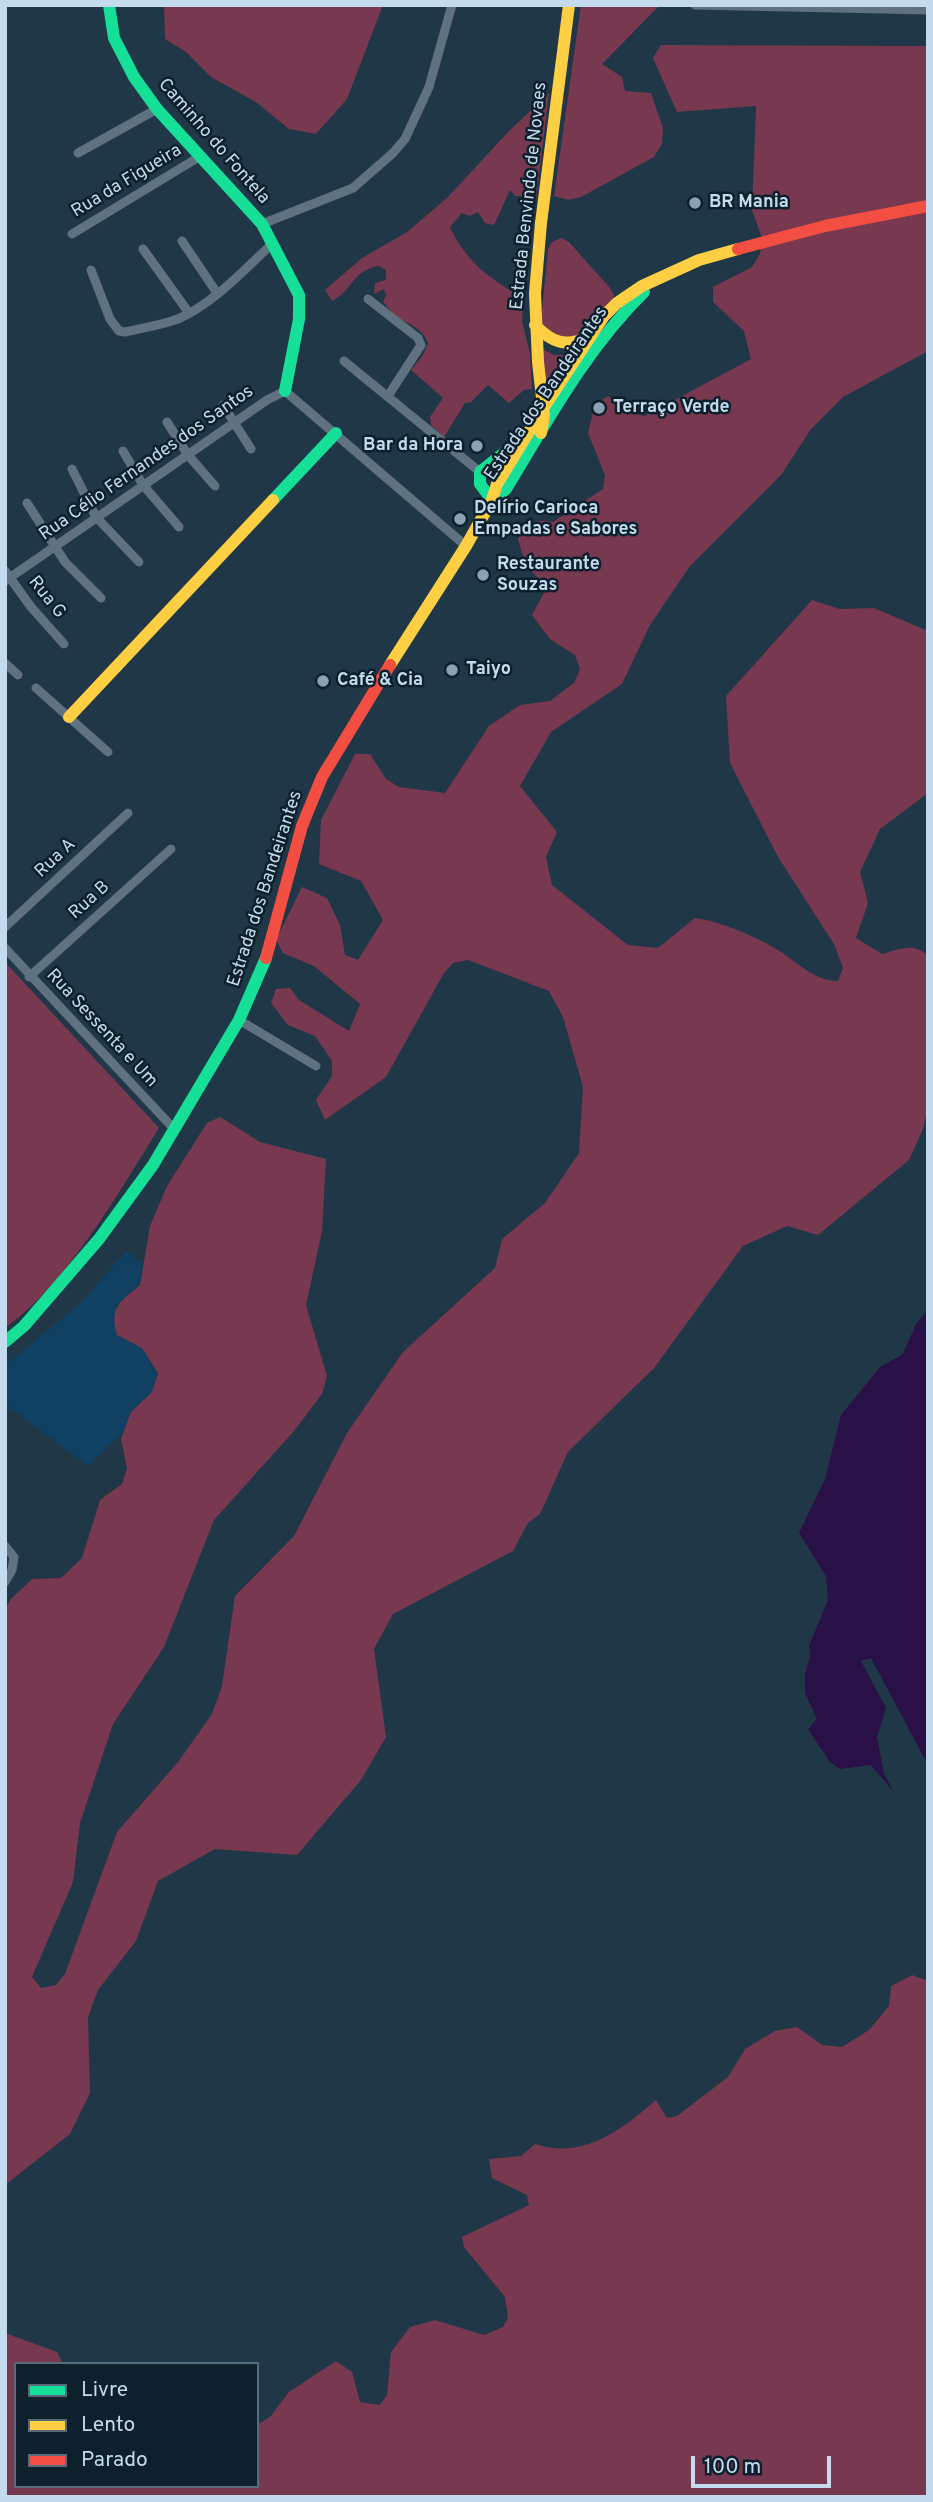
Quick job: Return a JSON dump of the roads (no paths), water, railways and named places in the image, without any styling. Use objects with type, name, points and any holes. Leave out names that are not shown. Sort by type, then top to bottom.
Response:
[{"type":"main road","name":"Caminho do Fontela","points":[[109,5],[114,37],[120,53],[157,109],[262,224],[299,295],[299,318],[285,391]]},
{"type":"main road","name":"Estrada Benvindo de Novaes","points":[[541,433],[544,407],[535,325],[535,293],[541,223],[569,5]]},
{"type":"main road","name":"Estrada dos Bandeirantes","points":[[5,1342],[24,1326],[86,1256],[153,1165],[175,1130],[239,1020],[267,954],[302,826],[318,786],[362,709],[466,546],[492,500],[497,484],[527,434],[604,316],[617,303],[642,286],[699,260],[825,226],[928,206]]},
{"type":"main road","name":"Estrada dos Bandeirantes","points":[[492,500],[506,489],[615,321],[659,278]]},
{"type":"main road","points":[[535,325],[549,340],[563,344],[579,341],[590,335]]},
{"type":"main road","points":[[69,717],[336,433]]},
{"type":"main road","points":[[492,500],[480,484],[480,472],[527,434]]},
{"type":"street","name":"Caminho do Fontela","points":[[262,224],[353,188],[393,153],[405,138],[425,98],[452,5]]},
{"type":"street","points":[[695,5],[928,10]]},
{"type":"street","points":[[78,153],[157,109]]},
{"type":"street","name":"Rua da Figueira","points":[[72,234],[199,157]]},
{"type":"street","points":[[182,241],[217,293]]},
{"type":"street","points":[[92,270],[110,319],[119,331],[168,322],[189,313],[217,293],[273,243]]},
{"type":"street","points":[[143,249],[189,313]]},
{"type":"street","points":[[368,299],[418,338],[422,345],[388,396]]},
{"type":"street","points":[[344,361],[480,472]]},
{"type":"street","points":[[285,391],[466,546]]},
{"type":"street","name":"Rua Célio Fernandes dos Santos","points":[[7,577],[267,400],[285,391]]},
{"type":"street","points":[[223,405],[251,449]]},
{"type":"street","points":[[167,422],[188,455],[215,486]]},
{"type":"street","points":[[123,451],[143,485],[179,527]]},
{"type":"street","points":[[72,469],[96,517],[139,562]]},
{"type":"street","points":[[27,503],[65,562],[101,598]]},
{"type":"street","name":"Rua G","points":[[7,577],[64,644]]},
{"type":"street","points":[[5,663],[18,675]]},
{"type":"street","points":[[36,688],[108,752]]},
{"type":"street","name":"Rua A","points":[[5,927],[128,813]]},
{"type":"street","name":"Rua B","points":[[29,976],[171,849]]},
{"type":"street","name":"Rua Sessenta e Um","points":[[5,948],[175,1130]]},
{"type":"street","points":[[239,1020],[316,1066]]},
{"type":"street","points":[[5,1546],[14,1558],[12,1570],[5,1581]]},
{"type":"place","name":"BR Mania","points":[[695,203]]},
{"type":"place","name":"Terraço Verde","points":[[599,408]]},
{"type":"place","name":"Bar da Hora","points":[[477,446]]},
{"type":"place","name":"Delírio Carioca Empadas e Sabores","points":[[460,519]]},
{"type":"place","name":"Restaurante Souzas","points":[[483,575]]},
{"type":"place","name":"Taiyo","points":[[452,670]]},
{"type":"place","name":"Café & Cia","points":[[323,681]]}]
